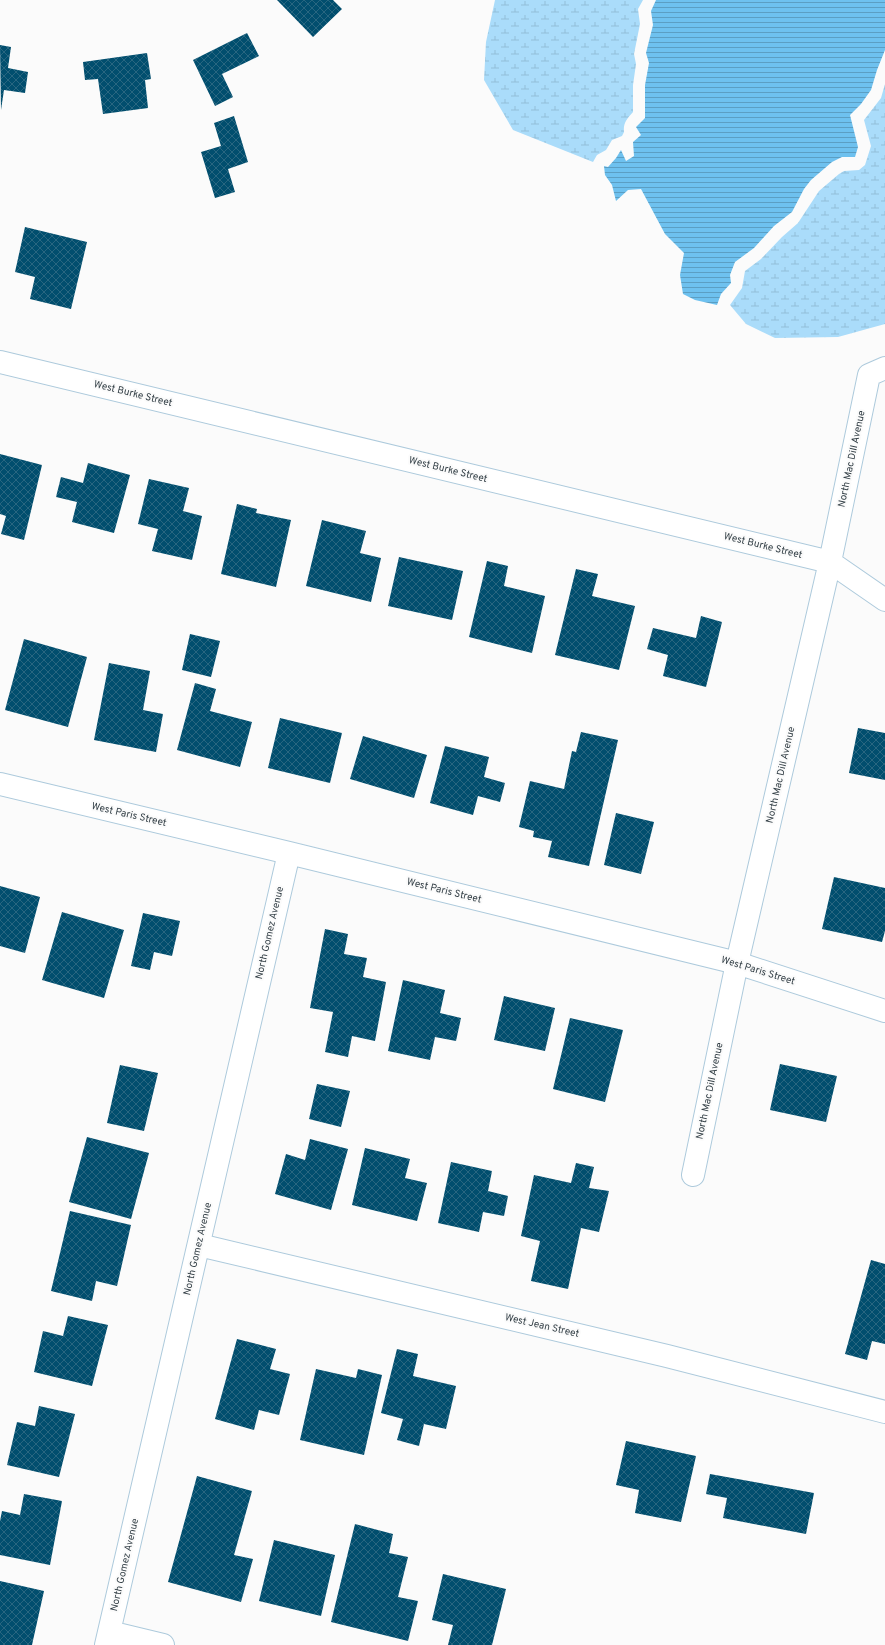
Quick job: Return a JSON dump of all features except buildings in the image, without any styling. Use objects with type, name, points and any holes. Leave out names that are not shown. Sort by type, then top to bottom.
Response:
[{"type":"street","name":"West Burke Street","points":[[0,362],[830,562],[885,600]]},
{"type":"street","name":"North Mac Dill Avenue","points":[[693,1175],[737,964],[830,562],[877,371]]},
{"type":"street","name":"West Paris Street","points":[[0,784],[289,853],[737,964],[885,1011]]},
{"type":"street","name":"North Gomez Avenue","points":[[108,1639],[289,853]]},
{"type":"street","name":"West Jean Street","points":[[199,1245],[667,1356],[885,1412]]},
{"type":"street","points":[[108,1639],[163,1645]]},
{"type":"green space","points":[[495,0],[643,0],[638,9],[640,24],[634,54],[636,64],[633,85],[633,112],[626,121],[622,136],[612,140],[606,150],[597,155],[593,162],[513,130],[484,80],[486,42]]},
{"type":"green space","points":[[885,84],[885,324],[838,337],[775,338],[746,324],[730,305],[742,288],[745,271],[761,259],[798,223],[819,191],[844,171],[859,170],[865,165],[871,146],[864,120],[881,98]]},
{"type":"shaded area","points":[[656,0],[885,0],[885,50],[871,90],[861,104],[850,115],[858,147],[855,157],[842,157],[832,162],[811,180],[804,189],[792,212],[774,226],[754,248],[735,262],[730,275],[731,283],[721,294],[717,305],[695,300],[683,294],[680,275],[684,253],[665,234],[641,189],[628,190],[616,201],[612,185],[605,175],[604,166],[608,167],[621,150],[626,161],[634,156],[633,142],[641,135],[636,127],[645,118],[645,85],[649,63],[646,53],[653,25],[651,11]]}]
